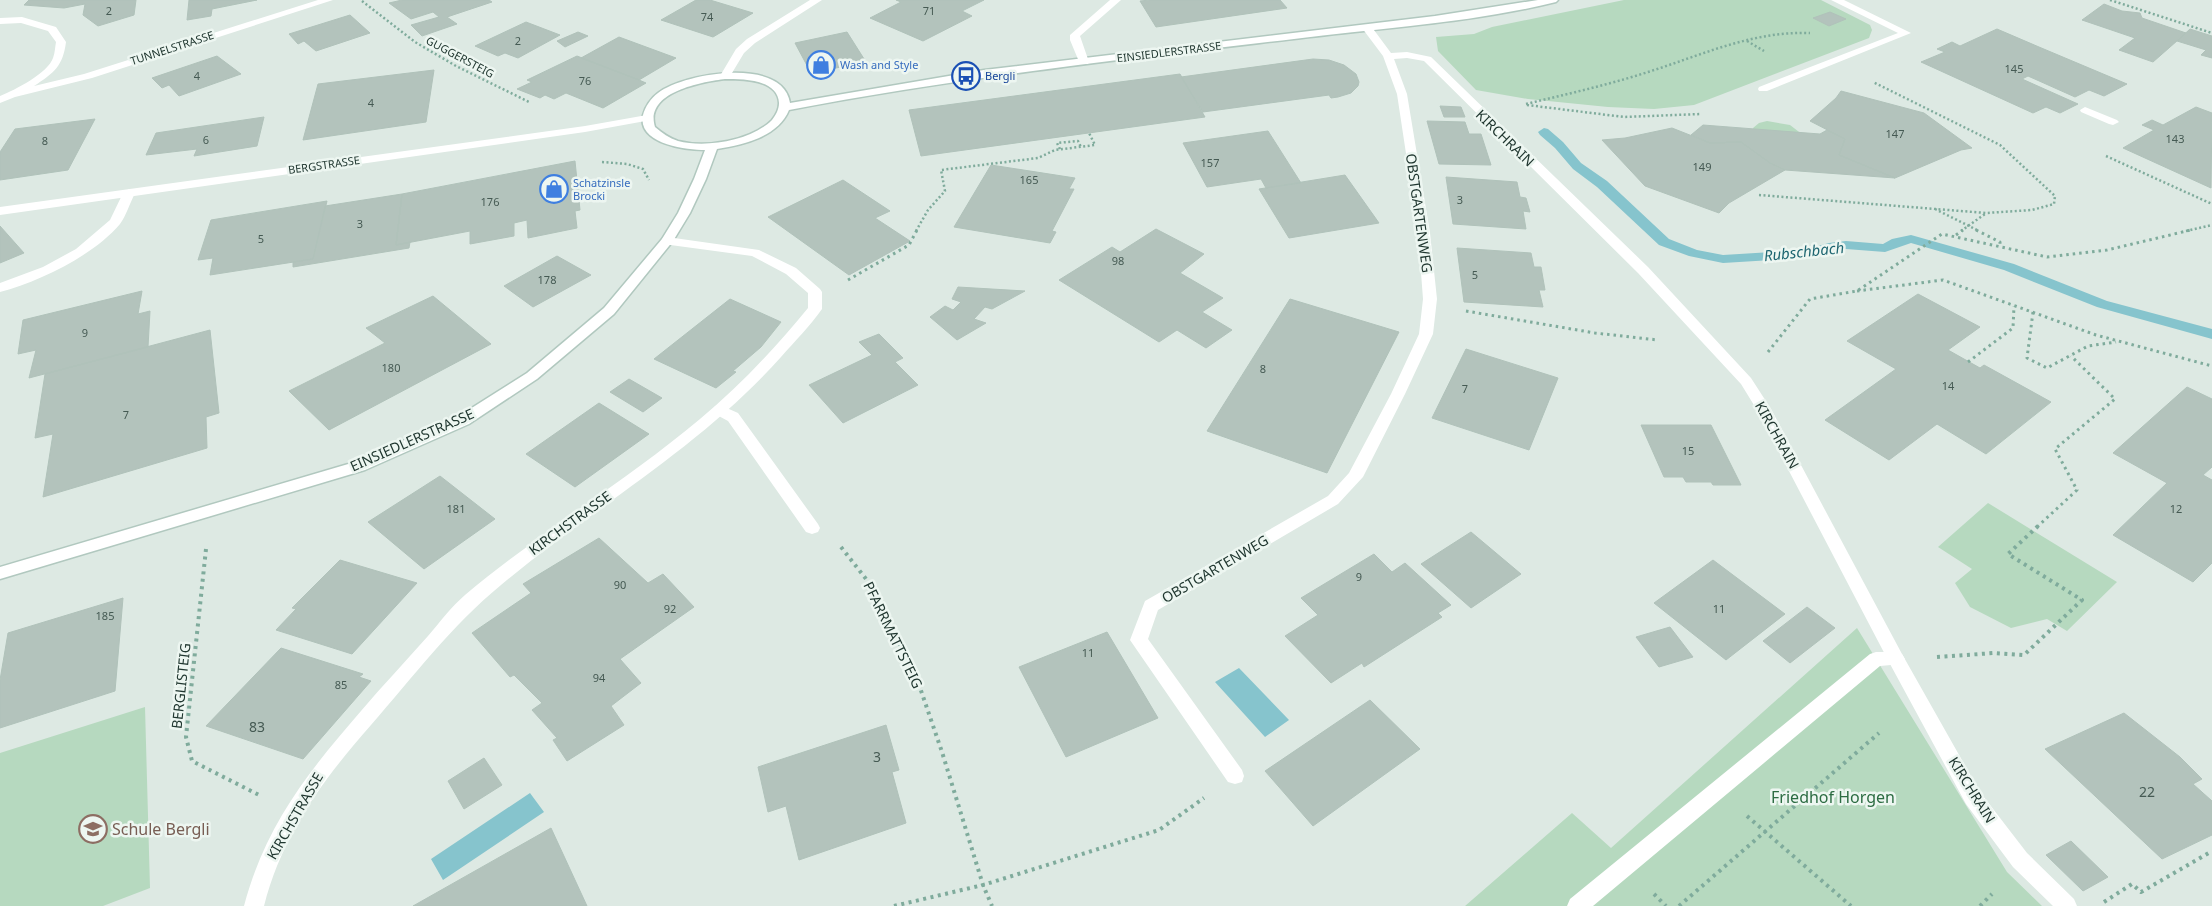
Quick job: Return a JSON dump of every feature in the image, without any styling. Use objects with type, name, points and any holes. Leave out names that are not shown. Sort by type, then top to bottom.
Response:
[{"type":"street","name":"TUNNELSTRASSE","points":[[16,94],[88,76],[328,0]]},
{"type":"street","points":[[725,76],[740,51],[751,41],[817,0]]},
{"type":"street","points":[[1084,62],[1074,40],[1075,36],[1116,0]]},
{"type":"street","name":"EINSIEDLERSTRASSE","points":[[785,107],[855,93],[966,76],[1406,24],[1553,0]]},
{"type":"street","points":[[1762,89],[1906,33],[1836,0]]},
{"type":"street","points":[[0,21],[22,20],[52,29],[61,42],[57,61],[37,80],[16,94],[0,100]]},
{"type":"street","name":"OBSTGARTENWEG","points":[[1235,776],[1139,640],[1151,606],[1333,500],[1355,477],[1398,394],[1426,334],[1430,299],[1424,233],[1402,94],[1388,56],[1366,28]]},
{"type":"street","name":"KIRCHRAIN","points":[[1388,56],[1406,55],[1427,59],[1643,270],[1746,381],[1764,409],[1896,659],[1974,798],[2020,860],[2067,906]]},
{"type":"street","points":[[725,76],[746,76],[763,80],[776,87],[784,96],[785,107],[780,117],[761,132],[733,142],[712,146],[692,146],[673,143],[659,136],[650,128],[647,118],[651,108],[659,98],[672,90],[688,82],[725,76]]},
{"type":"street","points":[[2085,110],[2112,122]]},
{"type":"street","name":"BERGSTRASSE","points":[[0,211],[585,129],[647,118]]},
{"type":"street","name":"EINSIEDLERSTRASSE","points":[[0,573],[360,466],[464,420],[532,376],[609,311],[667,241],[684,214],[712,146]]},
{"type":"street","points":[[0,288],[48,270],[80,252],[115,222],[129,193]]},
{"type":"street","points":[[667,241],[755,253],[791,271],[814,292]]},
{"type":"street","name":"KIRCHSTRASSE","points":[[254,906],[258,888],[271,853],[298,805],[328,760],[467,604],[525,555],[688,437],[720,410],[785,346],[815,309],[814,292]]},
{"type":"street","points":[[720,410],[733,417],[812,528]]},
{"type":"street","points":[[1578,906],[1876,658],[1896,659]]},
{"type":"path","name":"GUGGERSTEIG","points":[[360,0],[415,42],[456,66],[533,104]]},
{"type":"path","points":[[2110,0],[2212,33]]},
{"type":"path","points":[[1701,114],[1624,117],[1526,104],[1646,72],[1768,35],[1797,32],[1820,35],[1858,52]]},
{"type":"path","points":[[1759,195],[1986,213],[2032,210],[2054,204],[2055,196],[2000,145],[1832,62]]},
{"type":"path","points":[[814,292],[851,279],[909,245],[928,210],[945,191],[941,170],[1038,158],[1060,149],[1094,145],[1089,133]]},
{"type":"path","points":[[1060,149],[1057,143],[1078,141],[1081,146]]},
{"type":"path","points":[[593,161],[627,164],[643,169],[650,180]]},
{"type":"path","points":[[2134,169],[2212,204]]},
{"type":"path","points":[[1934,209],[2000,242],[2000,246]]},
{"type":"path","points":[[1955,236],[1986,213]]},
{"type":"path","points":[[1857,291],[1942,234],[2047,257],[2107,250],[2212,225]]},
{"type":"path","points":[[1746,381],[1810,298],[1943,280],[2119,341],[2212,366]]},
{"type":"path","points":[[1968,362],[2014,328],[2014,306]]},
{"type":"path","points":[[1464,310],[1595,333],[1666,341]]},
{"type":"path","points":[[2033,312],[2027,358],[2047,368],[2088,346],[2119,341]]},
{"type":"path","points":[[1896,659],[1994,654],[2024,655],[2082,600],[2008,554],[2077,490],[2055,448],[2115,399],[2071,356]]},
{"type":"path","name":"PFARRMATTSTEIG","points":[[812,528],[830,533],[870,584],[916,676],[942,752],[983,885],[992,906]]},
{"type":"path","name":"BERGLISTEIG","points":[[205,558],[186,737],[192,761],[272,801],[298,805]]},
{"type":"path","points":[[1679,906],[1878,733]]},
{"type":"path","points":[[894,906],[983,885],[1159,830],[1235,776]]},
{"type":"path","points":[[1717,789],[1850,906]]},
{"type":"path","points":[[2097,906],[2132,884],[2141,892],[2212,851]]},
{"type":"path","points":[[1980,906],[1992,894]]},
{"type":"green space","points":[[1624,0],[1821,0],[1870,25],[1872,30],[1869,38],[1694,105],[1654,109],[1608,107],[1528,99],[1476,90],[1438,51],[1436,37],[1474,34],[1492,27]]},
{"type":"green space","points":[[1767,121],[1790,125],[1803,135],[1754,133],[1753,128],[1759,123]]},
{"type":"green space","points":[[1988,503],[2117,582],[2067,631],[2047,619],[2011,628],[1970,607],[1955,583],[1972,569],[1938,547]]},
{"type":"green space","name":"Friedhof Horgen","points":[[1857,628],[2007,872],[2042,906],[1465,906],[1572,813],[1611,848]]},
{"type":"green space","name":"Schule Bergli","points":[[145,707],[150,888],[103,906],[0,906],[0,753]]},
{"type":"water","points":[[1239,668],[1289,720],[1265,737],[1215,682]]},
{"type":"water","points":[[530,793],[544,812],[443,880],[431,859]]},
{"type":"building","points":[[29,0],[136,0],[134,15],[98,26],[83,15],[85,4],[64,8],[24,5]]},
{"type":"building","points":[[189,0],[257,0],[212,9],[211,16],[187,20]]},
{"type":"building","points":[[402,0],[489,0],[492,2],[447,17],[457,24],[422,36],[411,25],[439,17],[433,12],[411,19],[389,3]]},
{"type":"building","points":[[696,0],[710,0],[753,13],[713,37],[661,20]]},
{"type":"building","points":[[896,0],[984,0],[962,11],[972,16],[923,41],[870,18],[901,2]]},
{"type":"building","points":[[1280,0],[1287,8],[1156,27],[1140,1]]},
{"type":"building","points":[[2104,4],[2122,11],[2140,13],[2142,18],[2186,33],[2153,62],[2119,50],[2135,38],[2082,20]]},
{"type":"building","points":[[1830,12],[1846,19],[1829,26],[1813,18]]},
{"type":"building","points":[[350,15],[370,33],[316,51],[304,41],[298,44],[289,34]]},
{"type":"building","points":[[526,22],[560,35],[518,58],[505,53],[498,56],[475,46]]},
{"type":"building","points":[[1997,29],[2127,84],[2104,96],[2089,90],[2075,97],[2028,76],[2022,79],[2078,104],[2060,113],[2046,107],[2033,113],[1921,62],[1945,52],[1937,49],[1952,42],[1960,46]]},
{"type":"building","points":[[2190,29],[2212,36],[2212,58],[2201,55],[2206,50],[2177,41]]},
{"type":"building","points":[[578,32],[588,36],[565,47],[557,41]]},
{"type":"building","points":[[847,32],[866,62],[811,73],[795,43]]},
{"type":"building","points":[[619,37],[676,58],[639,80],[581,58]]},
{"type":"building","points":[[217,56],[241,74],[179,96],[169,85],[162,88],[152,78]]},
{"type":"building","points":[[577,56],[646,83],[603,108],[566,93],[554,99],[545,95],[540,98],[517,89],[532,82],[527,80]]},
{"type":"building","points":[[1313,59],[1329,60],[1344,65],[1356,74],[1359,82],[1358,86],[1351,93],[1338,97],[1331,98],[1329,95],[1203,112],[1181,77]]},
{"type":"building","points":[[434,70],[426,122],[303,140],[318,84]]},
{"type":"building","points":[[1180,74],[1205,117],[921,156],[909,110]]},
{"type":"building","points":[[1841,91],[1924,113],[1972,148],[1961,150],[1895,178],[1839,155],[1845,139],[1810,121],[1836,98]]},
{"type":"building","points":[[1440,106],[1461,107],[1465,117],[1444,117]]},
{"type":"building","points":[[2196,107],[2212,113],[2211,188],[2123,148],[2154,130],[2142,125],[2152,120],[2163,125]]},
{"type":"building","points":[[264,117],[257,146],[194,156],[197,149],[146,155],[156,133]]},
{"type":"building","points":[[95,119],[68,170],[0,180],[0,152],[15,129]]},
{"type":"building","points":[[1427,121],[1465,122],[1469,134],[1481,134],[1491,165],[1439,164]]},
{"type":"building","points":[[1703,125],[1820,134],[1827,130],[1845,139],[1839,155],[1895,178],[1785,170],[1770,163],[1741,142],[1710,143],[1691,135]]},
{"type":"building","points":[[1672,128],[1710,143],[1741,142],[1770,163],[1785,170],[1729,203],[1719,213],[1645,186],[1602,140],[1625,138]]},
{"type":"building","points":[[1268,131],[1301,183],[1266,188],[1261,179],[1207,187],[1183,143]]},
{"type":"building","points":[[575,161],[580,210],[575,211],[577,228],[528,238],[527,220],[514,223],[514,236],[470,244],[470,231],[396,245],[402,194]]},
{"type":"building","points":[[991,165],[1075,178],[1069,189],[1074,189],[1052,231],[1056,232],[1050,243],[954,227]]},
{"type":"building","points":[[1345,175],[1379,223],[1289,238],[1259,189]]},
{"type":"building","points":[[1446,177],[1517,182],[1520,197],[1526,198],[1530,212],[1523,211],[1526,229],[1453,224]]},
{"type":"building","points":[[843,180],[890,211],[875,218],[910,241],[849,275],[768,217]]},
{"type":"building","points":[[402,194],[396,245],[410,242],[409,248],[293,267],[293,262],[313,259],[325,206]]},
{"type":"building","points":[[327,201],[313,259],[210,275],[213,258],[198,260],[211,220]]},
{"type":"building","points":[[0,226],[24,253],[0,263]]},
{"type":"building","points":[[1156,229],[1204,254],[1180,273],[1223,298],[1202,312],[1232,330],[1206,348],[1177,330],[1159,342],[1059,280],[1112,247],[1120,252]]},
{"type":"building","points":[[1457,248],[1531,253],[1534,267],[1541,267],[1545,290],[1539,290],[1543,307],[1464,302]]},
{"type":"building","points":[[557,256],[591,275],[533,307],[504,286]]},
{"type":"building","points":[[958,287],[1025,291],[992,309],[985,307],[974,319],[986,323],[957,340],[930,317],[945,306],[953,310],[961,302],[952,299]]},
{"type":"building","points":[[142,291],[138,314],[150,311],[148,347],[29,378],[36,350],[18,354],[23,320]]},
{"type":"building","points":[[1918,294],[1980,327],[1948,350],[1980,368],[1984,365],[2051,402],[1986,454],[1937,424],[1889,460],[1825,420],[1896,369],[1847,341]]},
{"type":"building","points":[[433,296],[491,344],[329,430],[289,391],[385,343],[366,328]]},
{"type":"building","points":[[730,299],[781,322],[761,347],[733,371],[736,372],[716,388],[654,359]]},
{"type":"building","points":[[1290,299],[1399,332],[1327,473],[1207,431]]},
{"type":"building","points":[[210,330],[219,413],[206,417],[207,448],[43,497],[53,434],[35,438],[45,374]]},
{"type":"building","points":[[879,334],[903,358],[895,362],[918,385],[843,423],[809,385],[872,355],[859,342]]},
{"type":"building","points":[[1466,349],[1558,378],[1529,450],[1432,418]]},
{"type":"building","points":[[629,379],[662,398],[643,412],[610,392]]},
{"type":"building","points":[[2187,387],[2212,399],[2212,467],[2203,475],[2212,480],[2212,563],[2193,582],[2113,535],[2167,483],[2113,453]]},
{"type":"building","points":[[599,403],[649,434],[575,487],[526,454]]},
{"type":"building","points":[[1641,425],[1711,425],[1741,485],[1713,485],[1711,482],[1686,482],[1683,477],[1664,477]]},
{"type":"building","points":[[440,476],[495,519],[424,569],[368,522]]},
{"type":"building","points":[[1471,532],[1521,574],[1471,608],[1421,564]]},
{"type":"building","points":[[599,538],[648,583],[663,574],[694,607],[620,659],[641,683],[611,706],[624,725],[567,761],[553,740],[557,738],[532,710],[542,703],[514,675],[510,677],[472,633],[531,593],[523,584]]},
{"type":"building","points":[[1374,554],[1392,572],[1405,563],[1451,605],[1438,613],[1442,617],[1364,667],[1362,663],[1331,683],[1285,636],[1318,615],[1301,598]]},
{"type":"building","points":[[340,560],[417,583],[352,654],[276,630],[296,609],[292,608]]},
{"type":"building","points":[[1713,560],[1785,614],[1726,660],[1654,603]]},
{"type":"building","points":[[123,598],[115,691],[0,728],[0,680],[8,633]]},
{"type":"building","points":[[1807,607],[1835,628],[1790,663],[1763,641]]},
{"type":"building","points":[[1670,627],[1693,657],[1659,667],[1636,637]]},
{"type":"building","points":[[1107,632],[1158,718],[1066,757],[1019,667]]},
{"type":"building","points":[[281,648],[363,674],[359,677],[371,681],[303,759],[206,726]]},
{"type":"building","points":[[1370,700],[1420,749],[1313,826],[1265,771]]},
{"type":"building","points":[[2124,713],[2180,757],[2202,779],[2193,784],[2212,801],[2212,835],[2162,859],[2045,749]]},
{"type":"building","points":[[886,725],[899,770],[892,772],[906,823],[799,860],[786,806],[768,812],[758,767]]},
{"type":"building","points":[[484,758],[502,785],[464,809],[448,781]]},
{"type":"building","points":[[551,828],[587,906],[413,906]]},
{"type":"building","points":[[2071,841],[2108,877],[2083,891],[2046,855]]},
{"type":"waterway","name":"Rubschbach","points":[[1544,132],[1559,145],[1577,166],[1602,184],[1664,242],[1694,253],[1723,259],[1804,254],[1829,247],[1846,245],[1885,248],[1897,242],[1911,239],[2009,267],[2102,304],[2212,334]]},
{"type":"place","name":"Wash and Style","points":[[821,65]]},
{"type":"place","name":"Bergli","points":[[966,76]]},
{"type":"place","name":"Schatzinsle Brocki","points":[[554,189]]},
{"type":"place","name":"Schule Bergli","points":[[93,829]]}]
